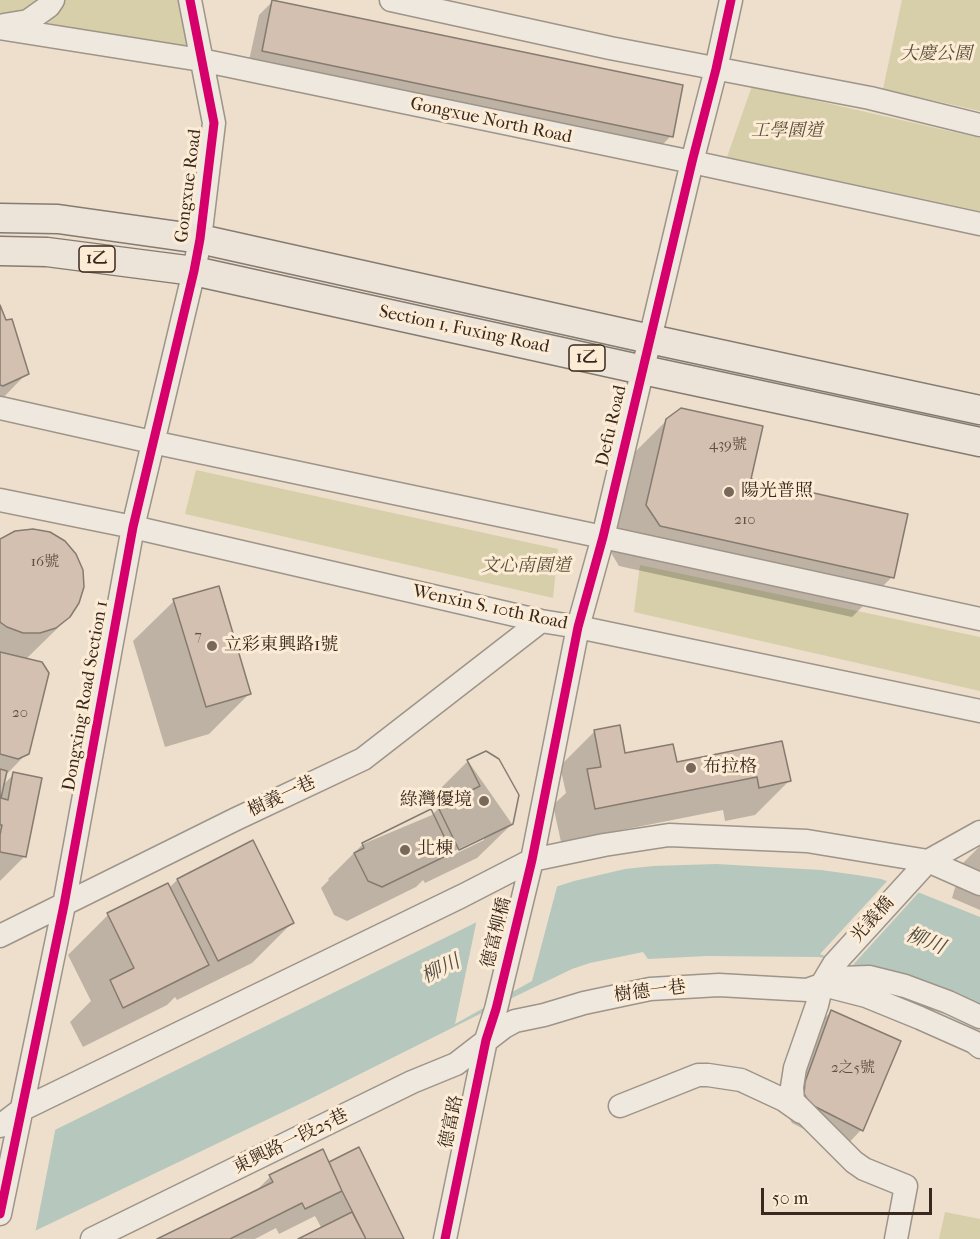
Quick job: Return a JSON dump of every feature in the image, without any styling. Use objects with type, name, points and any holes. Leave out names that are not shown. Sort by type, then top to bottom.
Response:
[{"type":"main road","name":"1乙","points":[[0,218],[58,219],[200,239]]},
{"type":"main road","name":"Section 1, Fuxing Road","points":[[200,239],[980,410]]},
{"type":"main road","name":"1乙","points":[[0,251],[47,252],[194,271]]},
{"type":"main road","name":"Section 1, Fuxing Road","points":[[194,271],[980,442]]},
{"type":"street","points":[[0,27],[28,21],[49,6],[53,0]]},
{"type":"street","name":"Gongxue Road","points":[[190,0],[214,123],[194,271]]},
{"type":"street","points":[[391,0],[716,69],[870,98],[980,125]]},
{"type":"street","name":"Defu Road","points":[[532,860],[578,627],[603,537],[731,0]]},
{"type":"street","name":"Gongxue North Road","points":[[0,27],[201,60],[980,224]]},
{"type":"street","points":[[0,206],[58,219]]},
{"type":"street","name":"Dongxing Road Section 1","points":[[0,1214],[13,1122],[64,905],[133,527],[194,271]]},
{"type":"street","points":[[0,408],[980,619]]},
{"type":"street","name":"Wenxin S. 10th Road","points":[[0,500],[133,527],[541,621],[980,711]]},
{"type":"street","name":"樹義一巷","points":[[0,936],[363,759],[541,621]]},
{"type":"street","name":"光義橋","points":[[822,984],[834,964],[920,869],[980,832]]},
{"type":"street","points":[[13,1122],[532,860],[604,845],[669,835],[807,841],[980,884]]},
{"type":"street","name":"德富柳橋","points":[[494,1013],[532,860]]},
{"type":"street","name":"樹德一巷","points":[[486,1040],[515,1022],[606,997],[650,989],[719,985],[807,990],[840,978],[868,977],[904,986],[948,1002],[980,1017]]},
{"type":"street","points":[[822,984],[795,1068],[792,1087],[793,1101],[854,1162],[864,1169],[906,1186],[896,1239]]},
{"type":"street","name":"樹德一巷","points":[[822,984],[866,996],[974,1042],[980,1047]]},
{"type":"street","name":"德富路","points":[[445,1239],[486,1040],[494,1013]]},
{"type":"street","name":"東興路一段25巷","points":[[92,1239],[412,1082],[456,1064],[486,1040]]},
{"type":"street","points":[[620,1106],[698,1075],[708,1075],[741,1080],[784,1100],[810,1118]]},
{"type":"green space","points":[[0,0],[37,0],[22,12],[0,13]]},
{"type":"green space","points":[[62,0],[180,0],[188,53],[39,21]]},
{"type":"green space","name":"大慶公園","points":[[902,0],[980,0],[980,111],[883,89]]},
{"type":"green space","name":"工學園道","points":[[752,86],[980,138],[980,211],[727,157]]},
{"type":"green space","name":"文心南園道","points":[[196,470],[558,549],[553,598],[185,514]]},
{"type":"green space","points":[[640,565],[980,637],[980,691],[634,612]]},
{"type":"green space","points":[[945,1212],[980,1219],[980,1239],[939,1239]]},
{"type":"water","name":"柳川","points":[[716,864],[821,870],[881,879],[980,917],[980,1009],[886,972],[819,957],[707,956],[648,959],[643,952],[590,963],[572,969],[308,1100],[18,1239],[0,1239],[0,1157],[543,891],[625,869]]},
{"type":"pier","points":[[889,879],[921,890],[852,966],[820,954]]},
{"type":"pier","points":[[558,883],[532,981],[455,1024],[477,919]]},
{"type":"pier","points":[[56,1126],[35,1234],[25,1239],[0,1239],[0,1154]]},
{"type":"building","points":[[272,0],[683,85],[673,137],[262,51]]},
{"type":"building","points":[[0,305],[6,320],[12,319],[29,374],[3,386],[0,385]]},
{"type":"building","name":"陽光普照","points":[[681,408],[763,426],[751,479],[908,514],[894,578],[660,526],[646,505],[666,419]]},
{"type":"building","points":[[33,529],[50,532],[65,541],[76,554],[83,570],[84,587],[79,603],[70,617],[56,628],[40,633],[23,633],[0,622],[0,539],[15,531]]},
{"type":"building","name":"立彩東興路1號","points":[[219,586],[251,694],[206,707],[173,599]]},
{"type":"building","points":[[0,652],[42,662],[49,673],[29,754],[18,759],[0,754]]},
{"type":"building","name":"布拉格","points":[[620,725],[625,753],[673,744],[677,762],[782,741],[791,781],[759,788],[757,777],[595,809],[587,769],[601,767],[594,730]]},
{"type":"building","name":"綠灣優境","points":[[486,751],[499,759],[519,795],[513,824],[459,850],[438,807],[480,786],[467,760]]},
{"type":"building","name":"綠灣優境","points":[[486,751],[499,759],[519,795],[513,824],[459,850],[438,807],[480,786],[467,760]]},
{"type":"building","points":[[0,769],[7,771],[1,798],[8,800],[13,772],[42,778],[26,857],[0,852],[2,825],[0,825]]},
{"type":"building","name":"綠灣優境","points":[[431,809],[452,853],[382,887],[368,881],[354,853],[364,848],[362,843]]},
{"type":"building","name":"綠灣優境","points":[[431,809],[452,853],[382,887],[368,881],[354,853],[364,848],[362,843]]},
{"type":"building","points":[[253,840],[294,923],[218,961],[177,879]]},
{"type":"building","points":[[168,883],[209,965],[123,1008],[110,980],[134,968],[107,913]]},
{"type":"building","points":[[831,1010],[901,1041],[863,1131],[810,1104],[804,1094],[805,1082]]},
{"type":"building","points":[[359,1147],[404,1239],[366,1239],[342,1191],[329,1162]]},
{"type":"building","points":[[323,1149],[342,1191],[305,1209],[302,1203],[230,1239],[157,1239],[273,1182],[269,1175]]},
{"type":"building","points":[[352,1212],[366,1239],[298,1239]]},
{"type":"cycle path","points":[[0,1214],[64,905],[133,527],[200,239],[214,123],[190,0]]},
{"type":"cycle path","points":[[445,1239],[486,1040],[496,1009],[532,860],[578,627],[603,537],[731,0]]},
{"type":"place","name":"陽光普照","points":[[729,492]]},
{"type":"place","name":"立彩東興路1號","points":[[212,646]]},
{"type":"place","name":"布拉格","points":[[691,768]]},
{"type":"place","name":"綠灣優境","points":[[484,801]]},
{"type":"place","name":"北棟","points":[[405,850]]}]
